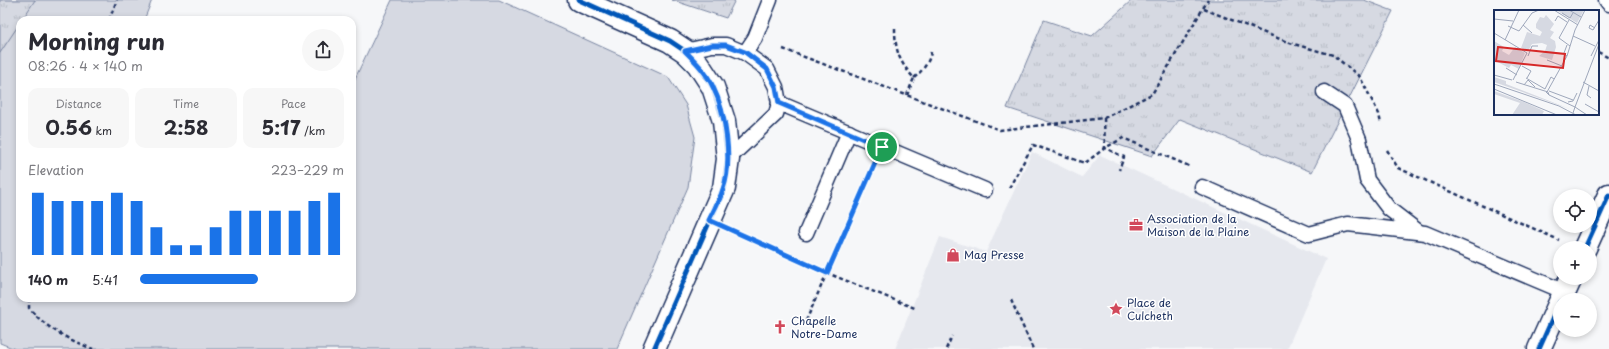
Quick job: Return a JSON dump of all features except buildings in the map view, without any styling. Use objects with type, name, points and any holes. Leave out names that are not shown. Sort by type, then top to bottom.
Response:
[{"type":"street","points":[[579,0],[670,42],[685,51],[698,64],[713,87],[724,121],[728,159],[724,188],[654,349]]},
{"type":"street","points":[[1588,241],[1609,195]]},
{"type":"street","points":[[1539,349],[1553,318]]},
{"type":"lane","points":[[745,52],[754,38],[770,0]]},
{"type":"lane","points":[[1606,0],[1609,4]]},
{"type":"lane","points":[[685,51],[712,45],[726,45],[745,52],[767,69],[776,87],[779,103],[776,114],[728,159]]},
{"type":"lane","points":[[1324,92],[1345,106],[1359,139],[1367,180],[1389,208],[1420,232]]},
{"type":"lane","points":[[779,103],[985,190]]},
{"type":"lane","points":[[806,233],[849,132]]},
{"type":"lane","points":[[1202,187],[1308,234],[1348,224],[1425,233],[1564,293]]},
{"type":"path","points":[[111,16],[117,0]]},
{"type":"path","points":[[754,38],[1000,130],[1104,118],[1152,94],[1208,0]]},
{"type":"path","points":[[1204,9],[1290,43],[1333,54],[1360,77],[1379,114],[1382,130]]},
{"type":"path","points":[[895,28],[895,43],[903,66],[914,78]]},
{"type":"path","points":[[907,95],[914,78],[923,70],[930,59],[932,52]]},
{"type":"path","points":[[1599,53],[1609,58]]},
{"type":"path","points":[[1104,118],[1105,148]]},
{"type":"path","points":[[985,190],[1004,198],[1033,145],[1085,163],[1105,148],[1123,138],[1190,167]]},
{"type":"path","points":[[1385,145],[1398,168],[1561,241]]},
{"type":"path","points":[[806,321],[882,147]]},
{"type":"path","points":[[1105,148],[1124,157],[1119,170]]},
{"type":"path","points":[[709,220],[827,273],[917,309]]},
{"type":"path","points":[[1011,300],[1034,349]]},
{"type":"path","points":[[29,302],[29,308],[40,321],[67,339],[93,349]]},
{"type":"path","points":[[946,349],[952,336]]},
{"type":"shaded area","points":[[1032,152],[1082,177],[1100,155],[1326,259],[1287,349],[895,349],[940,237],[986,252]]},
{"type":"green space","points":[[0,0],[152,0],[146,16],[16,16],[16,302],[356,302],[356,76],[392,0],[499,0],[668,77],[686,105],[695,137],[688,187],[617,349],[15,349],[0,343]]},
{"type":"green space","points":[[0,0],[35,0],[25,16],[16,16],[16,29],[0,53]]},
{"type":"green space","points":[[672,0],[735,0],[726,18]]},
{"type":"green space","points":[[1132,0],[1364,0],[1393,11],[1312,172],[1180,119],[1152,156],[1007,108],[1044,20],[1092,36]]},
{"type":"cycle path","points":[[579,0],[670,41],[685,51],[698,64],[713,87],[724,121],[728,159],[724,188],[654,349]]},
{"type":"cycle path","points":[[1588,241],[1609,195]]},
{"type":"cycle path","points":[[1539,349],[1553,318]]},
{"type":"place","name":"Association de la Maison de la Plaine","points":[[1136,225]]},
{"type":"place","name":"Mag Presse","points":[[953,255]]},
{"type":"place","name":"Place de Culcheth","points":[[1116,309]]},
{"type":"place","name":"Chapelle Notre-Dame","points":[[780,327]]},
{"type":"route","points":[[712,45],[726,45],[745,52],[767,69],[776,87],[779,103],[882,147],[827,273],[709,220],[724,188],[728,159],[724,121],[713,87],[698,64],[685,51],[712,45]]}]
